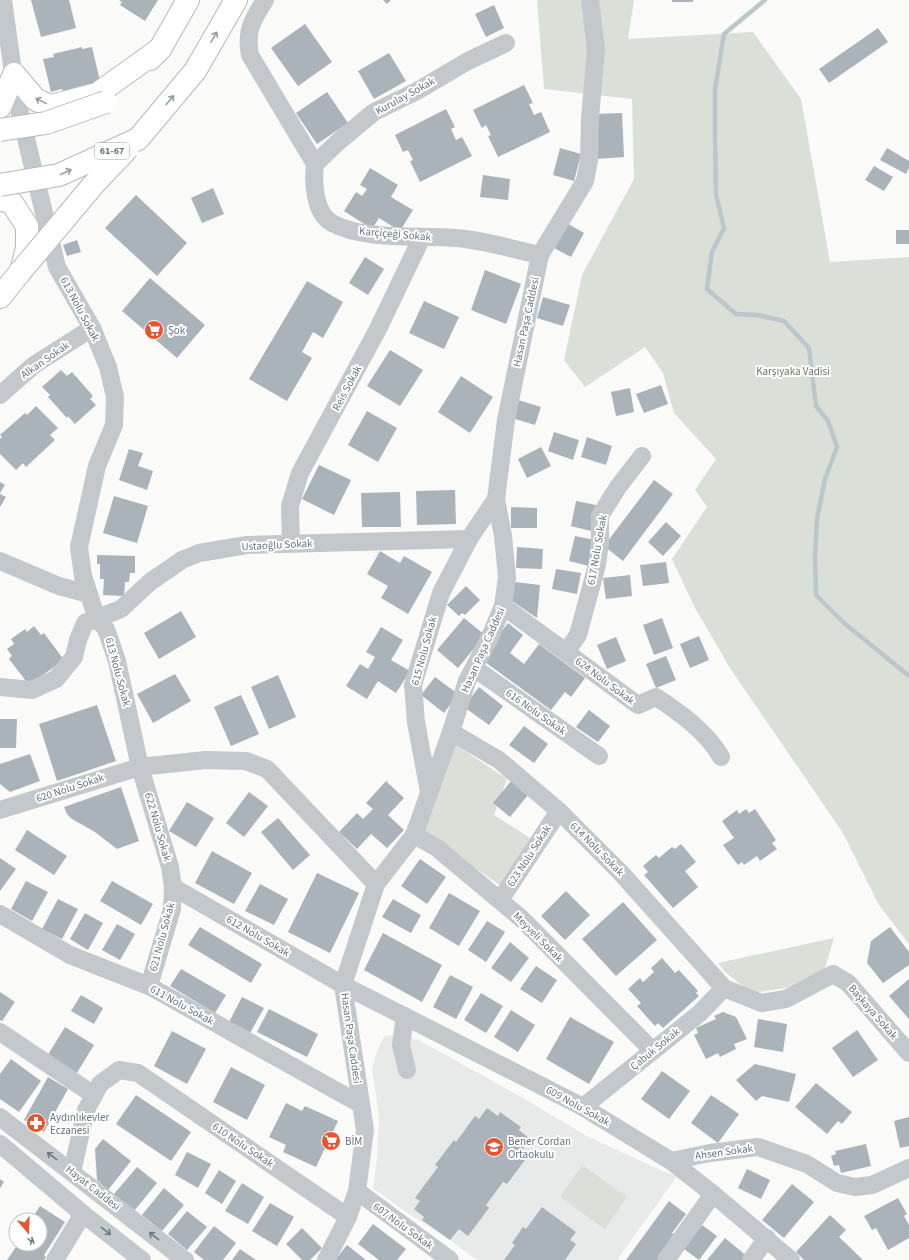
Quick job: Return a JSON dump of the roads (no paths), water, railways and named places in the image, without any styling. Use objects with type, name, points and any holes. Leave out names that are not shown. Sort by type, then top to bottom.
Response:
[{"type":"main road","points":[[0,130],[46,123],[106,102],[160,49],[188,0]]},
{"type":"main road","name":"61-67","points":[[0,297],[94,184],[138,139],[195,71],[236,0]]},
{"type":"main road","points":[[14,74],[36,100],[51,106],[97,94],[160,49]]},
{"type":"main road","points":[[9,104],[14,74]]},
{"type":"main road","name":"61-67","points":[[0,185],[59,175],[138,139]]},
{"type":"main road","name":"61-67","points":[[0,199],[12,203],[27,226],[27,248],[21,271]]},
{"type":"street","points":[[3,0],[14,74]]},
{"type":"street","points":[[265,0],[254,16],[247,40],[250,55],[315,164]]},
{"type":"street","name":"Hasan Paşa Caddesi","points":[[326,1260],[348,1216],[357,1191],[365,1130],[343,985],[376,884],[414,835],[451,732],[467,681],[503,606],[507,578],[503,536],[496,499],[506,420],[540,255],[585,181],[589,160],[590,118],[596,49],[590,0]]},
{"type":"street","name":"Kurulay Sokak","points":[[315,164],[338,142],[374,112],[416,91],[468,61],[506,43]]},
{"type":"street","name":"613 Nolu Sokak","points":[[9,104],[57,267],[92,328],[108,367],[115,397],[114,425],[97,466],[79,547],[83,576],[88,594],[97,619],[106,629],[117,661],[140,767]]},
{"type":"street","name":"Karçiçeği Sokak","points":[[315,164],[313,181],[321,209],[331,222],[362,233],[465,239],[540,255]]},
{"type":"street","name":"Reis Sokak","points":[[291,544],[290,506],[300,473],[378,329],[422,237]]},
{"type":"street","name":"Alkan Sokak","points":[[0,395],[34,366],[92,328]]},
{"type":"street","name":"617 Nolu Sokak","points":[[566,652],[578,635],[596,565],[600,543],[600,516],[618,487],[642,456]]},
{"type":"street","points":[[469,539],[496,499]]},
{"type":"street","name":"Ustaoğlu Sokak","points":[[0,687],[32,690],[56,679],[74,658],[78,640],[85,623],[121,609],[150,582],[182,560],[199,553],[247,545],[469,539]]},
{"type":"street","name":"615 Nolu Sokak","points":[[429,792],[416,722],[413,685],[441,593],[469,539]]},
{"type":"street","points":[[0,561],[59,586],[88,594]]},
{"type":"street","name":"624 Nolu Sokak","points":[[503,606],[638,705],[656,697],[676,710],[715,746],[721,757]]},
{"type":"street","name":"616 Nolu Sokak","points":[[474,668],[599,756]]},
{"type":"street","name":"614 Nolu Sokak","points":[[451,732],[499,760],[559,811],[621,873],[724,988]]},
{"type":"street","points":[[140,767],[205,760],[246,761],[267,769],[376,884]]},
{"type":"street","name":"620 Nolu Sokak","points":[[0,810],[140,767]]},
{"type":"street","name":"622 Nolu Sokak","points":[[140,767],[170,867],[173,887]]},
{"type":"street","name":"623 Nolu Sokak","points":[[500,900],[559,811]]},
{"type":"street","name":"Meyveli Sokak","points":[[414,835],[437,848],[522,919],[652,1050]]},
{"type":"street","name":"612 Nolu Sokak","points":[[173,887],[343,985]]},
{"type":"street","name":"621 Nolu Sokak","points":[[148,986],[172,909],[173,887]]},
{"type":"street","name":"611 Nolu Sokak","points":[[0,914],[70,955],[148,986],[360,1104]]},
{"type":"street","name":"Başkaya Sokak","points":[[724,988],[761,1003],[786,999],[833,974],[848,983],[909,1053]]},
{"type":"street","name":"609 Nolu Sokak","points":[[343,985],[583,1107],[671,1161],[713,1194],[791,1260]]},
{"type":"street","name":"Çabuk Sokak","points":[[583,1107],[652,1050],[700,1013],[724,988]]},
{"type":"street","points":[[405,1016],[401,1045],[407,1070]]},
{"type":"street","points":[[0,1032],[94,1095],[86,1110],[72,1172]]},
{"type":"street","name":"610 Nolu Sokak","points":[[94,1095],[100,1084],[119,1070],[138,1073],[348,1216]]},
{"type":"street","name":"Hayat Caddesi","points":[[0,1117],[185,1260]]},
{"type":"street","points":[[0,1144],[83,1214],[142,1260]]},
{"type":"street","name":"Ahsen Sokak","points":[[671,1161],[710,1153],[758,1147],[807,1164],[837,1182],[855,1187],[872,1185],[909,1168]]},
{"type":"street","name":"607 Nolu Sokak","points":[[357,1191],[450,1260]]},
{"type":"street","points":[[666,1260],[713,1194]]},
{"type":"street","points":[[55,1260],[83,1214]]},
{"type":"street","points":[[751,1260],[766,1238]]},
{"type":"waterway","points":[[765,0],[724,34],[715,89],[716,195],[724,228],[712,252],[707,289],[736,314],[757,315],[784,321],[809,348],[816,406],[828,421],[837,447],[825,479],[817,519],[815,557],[816,595],[844,623],[909,676]]},
{"type":"place","name":"Şok","points":[[154,330]]},
{"type":"place","name":"Aydınlıkevler Eczanesi","points":[[36,1123]]},
{"type":"place","name":"BİM","points":[[331,1141]]},
{"type":"place","name":"Bener Cordan Ortaokulu","points":[[494,1147]]},
{"type":"park label","name":"Karşıyaka Vadisi","points":[[793,371]]}]
